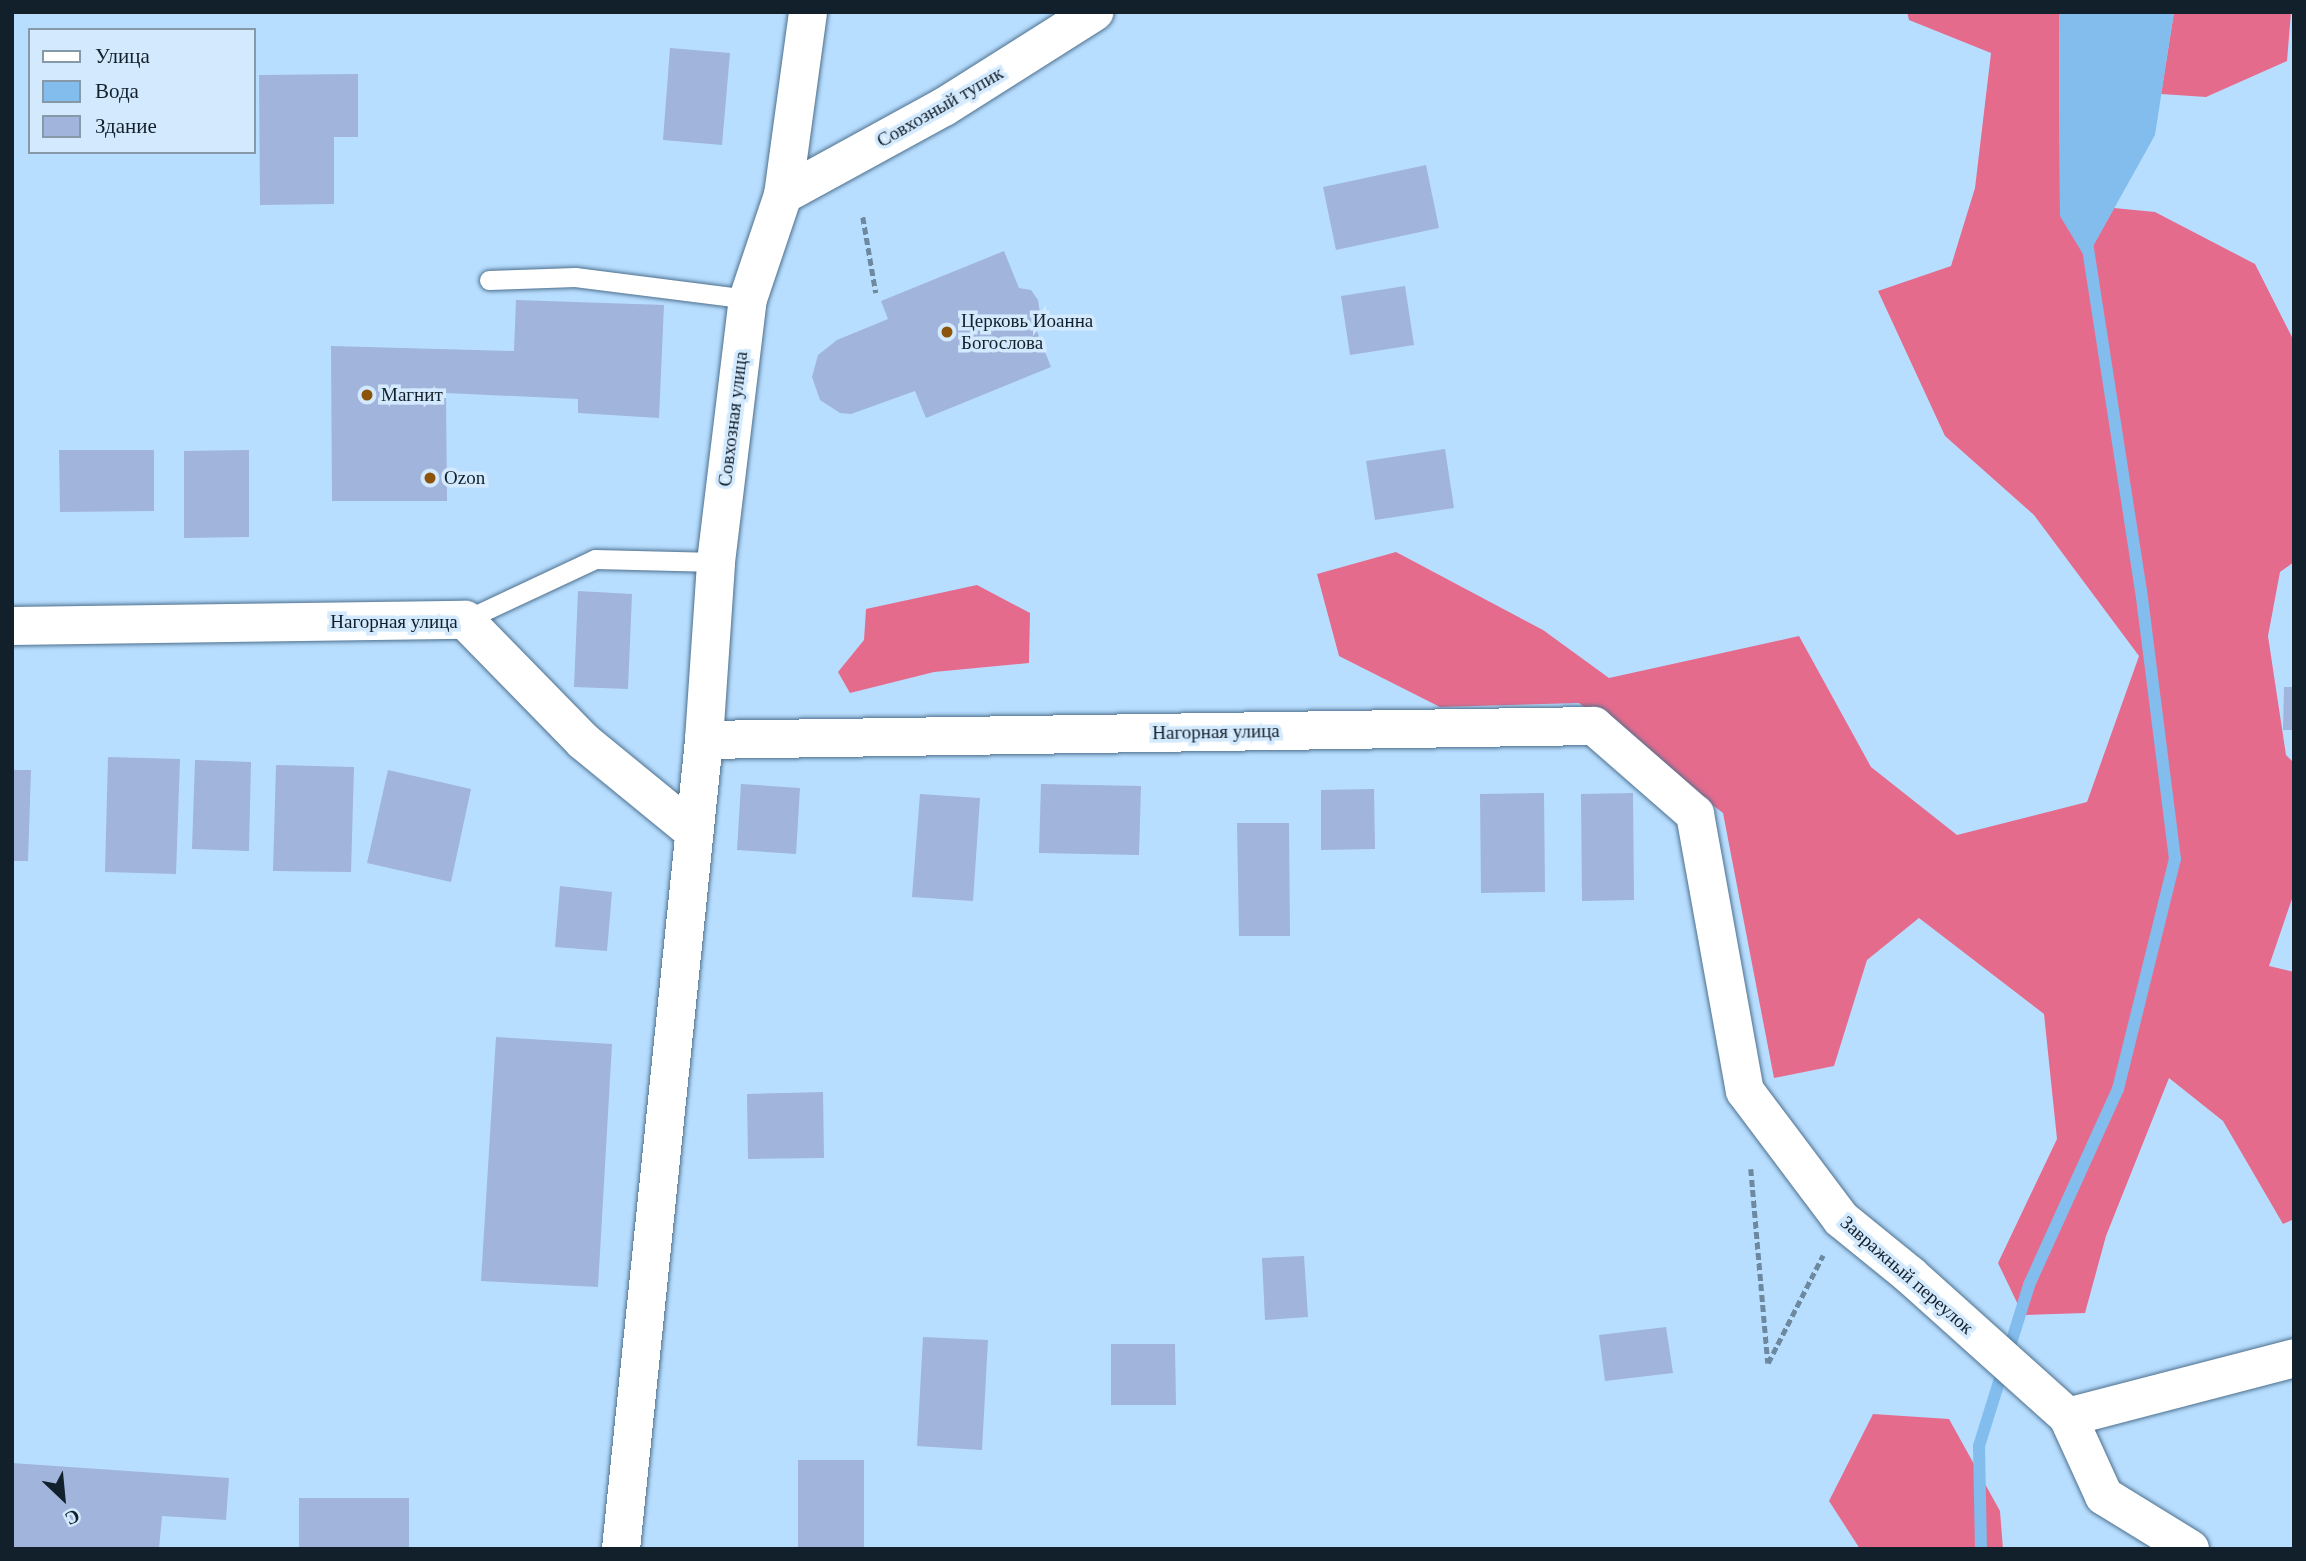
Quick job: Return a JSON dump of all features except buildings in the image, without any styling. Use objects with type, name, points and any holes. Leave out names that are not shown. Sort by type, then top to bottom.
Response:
[{"type":"street","name":"Совхозная улица","points":[[621,1549],[704,740],[716,562],[748,299],[783,195],[808,12]]},
{"type":"street","name":"Совхозный тупик","points":[[783,195],[944,107],[1094,12]]},
{"type":"street","name":"Нагорная улица","points":[[12,626],[465,620],[583,741],[693,831]]},
{"type":"street","name":"Нагорная улица","points":[[704,740],[1594,726],[1696,814]]},
{"type":"street","name":"Завражный переулок","points":[[1696,814],[1745,1091],[1841,1219],[1910,1275],[2068,1417],[2104,1496],[2190,1549]]},
{"type":"street","points":[[2068,1417],[2294,1358]]},
{"type":"lane","points":[[489,280],[575,277],[748,299]]},
{"type":"lane","points":[[465,620],[595,559],[716,562]]},
{"type":"path","points":[[863,217],[876,293]]},
{"type":"path","points":[[1751,1159],[1768,1363],[1841,1219]]},
{"type":"shaded area","points":[[1907,12],[2059,12],[2060,215],[2086,258],[2114,208],[2155,212],[2255,264],[2294,341],[2294,562],[2280,572],[2268,636],[2286,755],[2294,763],[2294,893],[2269,966],[2294,972],[2294,1219],[2283,1224],[2223,1121],[2169,1078],[2106,1236],[2085,1313],[2023,1315],[1998,1263],[2057,1139],[2044,1014],[1919,918],[1867,960],[1834,1066],[1774,1078],[1723,813],[1579,703],[1440,707],[1339,656],[1317,574],[1396,552],[1543,630],[1609,678],[1799,636],[1871,767],[1957,835],[2087,802],[2139,656],[2034,515],[1945,436],[1878,291],[1951,266],[1975,188],[1991,53],[1909,20]]},
{"type":"shaded area","points":[[2174,12],[2291,12],[2287,61],[2206,97],[2161,94]]},
{"type":"shaded area","points":[[977,585],[1030,613],[1029,663],[934,672],[850,693],[838,672],[864,640],[866,609]]},
{"type":"shaded area","points":[[1873,1414],[1949,1419],[2000,1511],[2003,1549],[1860,1549],[1829,1501]]},
{"type":"water","points":[[2059,12],[2174,12],[2155,135],[2086,259],[2060,216]]},
{"type":"waterway","points":[[1981,1549],[1979,1446],[2029,1285],[2118,1089],[2175,859],[2141,591],[2087,242]]},
{"type":"place","name":"Церковь Иоанна Богослова","points":[[947,332]]},
{"type":"place","name":"Магнит","points":[[367,395]]},
{"type":"place","name":"Ozon","points":[[430,478]]}]
